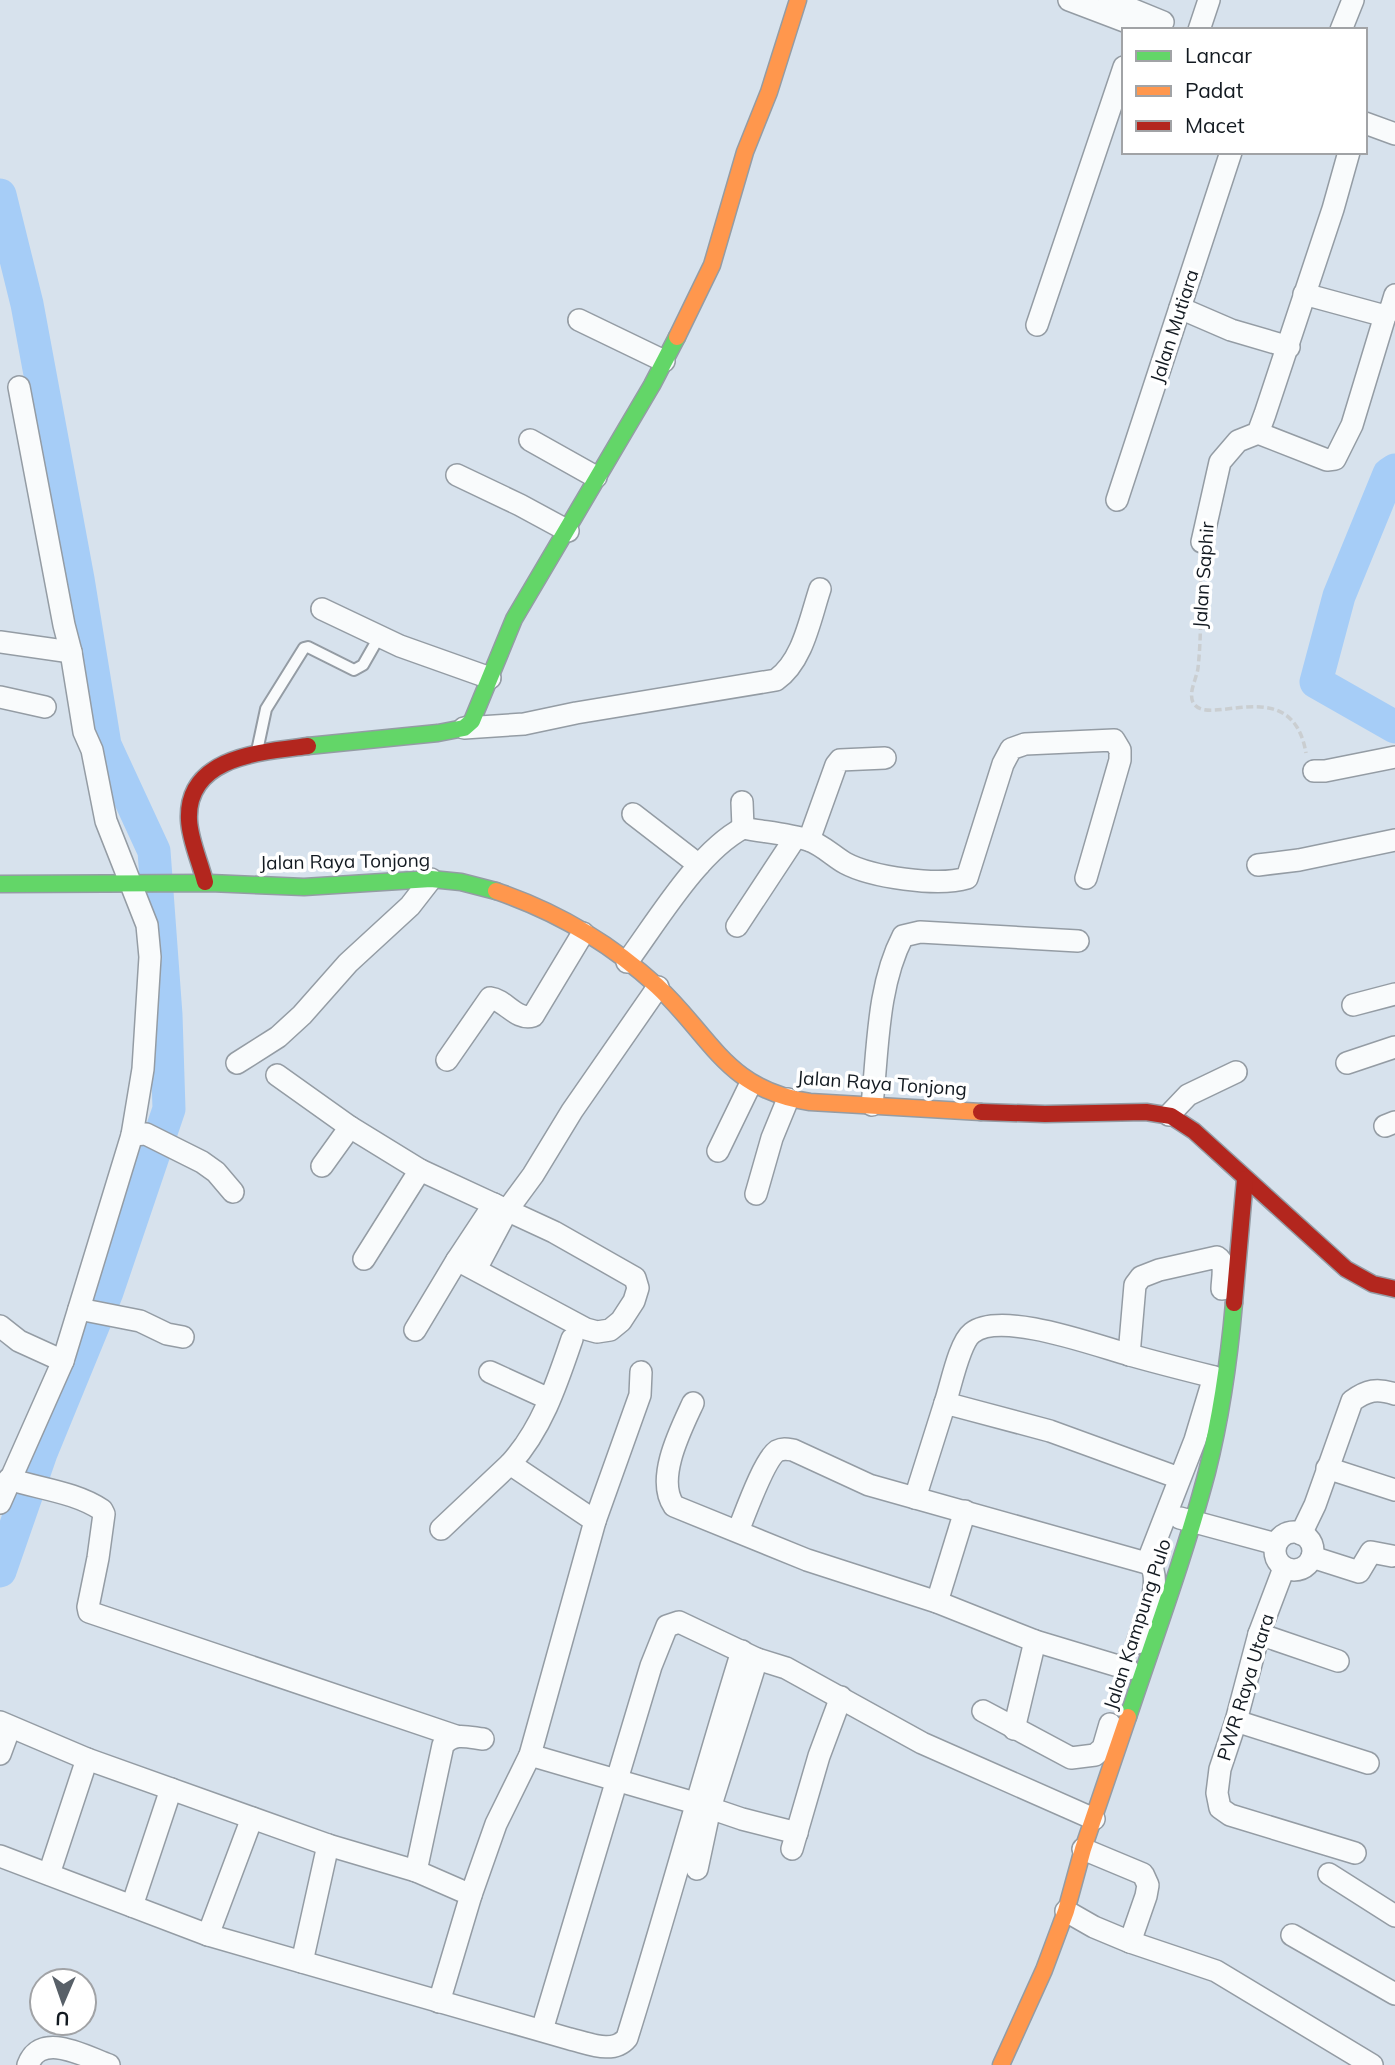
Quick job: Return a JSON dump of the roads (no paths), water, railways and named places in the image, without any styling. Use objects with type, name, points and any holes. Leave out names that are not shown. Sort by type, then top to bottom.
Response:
[{"type":"street","points":[[464,728],[472,720],[514,619],[568,531],[696,301],[712,265],[745,152],[769,92],[798,0]]},
{"type":"street","points":[[1069,0],[1146,27]]},
{"type":"street","points":[[1109,0],[1146,27]]},
{"type":"street","points":[[1200,28],[1209,0]]},
{"type":"street","points":[[1342,28],[1353,0]]},
{"type":"street","points":[[1037,325],[1122,73]]},
{"type":"street","points":[[1367,124],[1395,134]]},
{"type":"street","name":"Jalan Mutiara","points":[[1117,500],[1230,154]]},
{"type":"street","points":[[1348,154],[1289,347],[1258,433],[1326,460],[1335,459],[1352,425],[1385,316],[1395,295]]},
{"type":"street","points":[[1304,294],[1385,316]]},
{"type":"street","points":[[1180,308],[1231,330],[1289,347]]},
{"type":"street","points":[[579,320],[664,360]]},
{"type":"street","points":[[0,1503],[25,1483],[63,1361],[95,1312],[139,1135],[150,957],[147,925],[136,884],[106,821],[92,750],[84,732],[19,387]]},
{"type":"street","name":"Jalan Saphir","points":[[1202,542],[1220,462],[1238,441],[1258,433]]},
{"type":"street","points":[[530,440],[596,477]]},
{"type":"street","points":[[457,475],[568,531]]},
{"type":"street","points":[[205,882],[189,818],[193,793],[198,782],[207,774],[239,757],[358,740],[524,724],[776,680],[788,672],[797,656],[820,589]]},
{"type":"street","points":[[322,609],[379,637],[490,678]]},
{"type":"street","points":[[0,642],[71,652]]},
{"type":"street","points":[[0,697],[45,707]]},
{"type":"street","points":[[627,962],[699,865],[724,840],[743,828],[802,839],[868,873],[944,881],[967,878],[1003,764],[1011,749],[1025,744],[1114,740],[1120,750],[1120,760],[1086,878]]},
{"type":"street","points":[[1314,771],[1395,757]]},
{"type":"street","points":[[737,926],[802,839],[836,765],[841,760],[885,758]]},
{"type":"street","points":[[742,802],[743,828]]},
{"type":"street","points":[[633,814],[699,865]]},
{"type":"street","points":[[1258,864],[1299,860],[1395,840]]},
{"type":"street","points":[[237,1063],[278,1037],[302,1015],[348,963],[410,906],[431,879]]},
{"type":"street","name":"Jalan Raya Tonjong","points":[[0,884],[205,882],[305,887],[431,879],[485,887],[516,896],[562,919],[627,962],[658,987],[728,1067],[750,1085],[788,1098],[1045,1114],[1169,1115]]},
{"type":"street","points":[[872,1105],[883,1007],[892,957],[903,936],[920,932],[1078,941]]},
{"type":"street","points":[[447,1060],[489,998],[501,1001],[521,1016],[533,1016],[583,933]]},
{"type":"street","points":[[415,1330],[466,1264],[501,1207],[533,1175],[572,1111],[658,987]]},
{"type":"street","points":[[1353,1005],[1395,994]]},
{"type":"street","points":[[1347,1063],[1395,1047]]},
{"type":"street","points":[[1236,1072],[1188,1095],[1169,1115],[1194,1131],[1346,1269],[1373,1284],[1395,1289]]},
{"type":"street","points":[[278,1075],[349,1128],[420,1170],[554,1232],[635,1278],[638,1288],[634,1301],[621,1321],[610,1330],[597,1332],[586,1329],[466,1264]]},
{"type":"street","points":[[718,1152],[750,1085]]},
{"type":"street","points":[[756,1194],[772,1138],[788,1098]]},
{"type":"street","points":[[322,1166],[349,1128]]},
{"type":"street","points":[[139,1135],[202,1162],[216,1172],[233,1192]]},
{"type":"street","points":[[364,1259],[420,1170]]},
{"type":"street","name":"Jalan Kampung Pulo","points":[[1001,2065],[1039,1982],[1066,1911],[1083,1849],[1192,1522],[1218,1422],[1229,1355],[1245,1179]]},
{"type":"street","points":[[1129,1355],[1135,1285],[1141,1277],[1159,1270],[1217,1257],[1223,1265],[1219,1347],[1213,1377],[1195,1440],[1147,1563]]},
{"type":"street","points":[[95,1312],[140,1321],[167,1334],[183,1338]]},
{"type":"street","points":[[0,1326],[19,1341],[63,1361]]},
{"type":"street","points":[[915,1498],[962,1348],[971,1333],[984,1327],[1008,1326],[1043,1330],[1213,1377]]},
{"type":"street","points":[[441,1530],[524,1449],[549,1399],[572,1339]]},
{"type":"street","points":[[490,1372],[549,1399]]},
{"type":"street","points":[[439,2002],[471,1895],[496,1824],[530,1755],[595,1521],[640,1395],[641,1372]]},
{"type":"street","points":[[1301,1534],[1315,1505],[1352,1401],[1365,1391],[1382,1390],[1395,1394]]},
{"type":"street","points":[[693,1403],[671,1456],[668,1477],[670,1501],[684,1512],[807,1560],[937,1602],[1035,1641],[1128,1669]]},
{"type":"street","points":[[945,1403],[1050,1432],[1179,1478]]},
{"type":"street","points":[[738,1531],[767,1463],[775,1452],[784,1448],[869,1485],[1147,1563],[1154,1570],[1156,1576],[1153,1592],[1102,1748],[1095,1755],[1071,1758],[983,1711]]},
{"type":"street","points":[[510,1464],[595,1521]]},
{"type":"street","points":[[1327,1468],[1395,1490]]},
{"type":"street","points":[[25,1483],[102,1510],[103,1524],[89,1612],[456,1736],[482,1739]]},
{"type":"street","points":[[937,1602],[965,1511]]},
{"type":"street","points":[[1167,1515],[1276,1544]]},
{"type":"street","points":[[1286,1534],[1301,1534],[1308,1539],[1312,1557],[1302,1569],[1284,1568],[1276,1558],[1276,1544],[1286,1534]]},
{"type":"street","points":[[1312,1557],[1359,1572],[1371,1552],[1392,1556]]},
{"type":"street","name":"PWR Raya Utara","points":[[1284,1568],[1259,1633],[1236,1721],[1220,1769],[1217,1793],[1220,1808],[1230,1815],[1355,1853]]},
{"type":"street","points":[[542,2030],[651,1666],[667,1626],[679,1622],[750,1655],[786,1668],[922,1743],[1094,1819]]},
{"type":"street","points":[[1259,1633],[1338,1661]]},
{"type":"street","points":[[1014,1729],[1035,1641]]},
{"type":"street","points":[[0,1856],[208,1935],[598,2046],[621,2045],[627,2038],[750,1655]]},
{"type":"street","points":[[530,1755],[702,1805],[794,1841],[819,1756],[841,1697]]},
{"type":"street","points":[[1236,1721],[1368,1763]]},
{"type":"street","points":[[0,1754],[5,1725],[87,1759],[328,1845],[416,1871],[471,1895]]},
{"type":"street","points":[[416,1871],[443,1745],[456,1736]]},
{"type":"street","points":[[49,1874],[87,1759]]},
{"type":"street","points":[[132,1906],[171,1789]]},
{"type":"street","points":[[697,1869],[702,1805]]},
{"type":"street","points":[[208,1935],[251,1818]]},
{"type":"street","points":[[302,1962],[328,1845]]},
{"type":"street","points":[[1083,1849],[1143,1874],[1148,1885],[1146,1896],[1130,1942]]},
{"type":"street","points":[[1329,1874],[1395,1916]]},
{"type":"street","points":[[1066,1911],[1094,1927],[1130,1942],[1216,1971],[1372,2065]]},
{"type":"street","points":[[1292,1935],[1395,1994]]},
{"type":"street","points":[[28,2065],[30,2059],[41,2050],[51,2047],[63,2048],[109,2065]]},
{"type":"lane","points":[[256,754],[267,709],[304,648],[308,647],[354,670],[363,665],[379,637]]},
{"type":"waterway","points":[[0,195],[27,304],[78,579],[105,745],[154,851],[166,1015],[169,1109],[107,1292],[41,1453],[0,1571]]},
{"type":"waterway","points":[[1395,470],[1389,474],[1339,596],[1316,682],[1395,727]]}]
